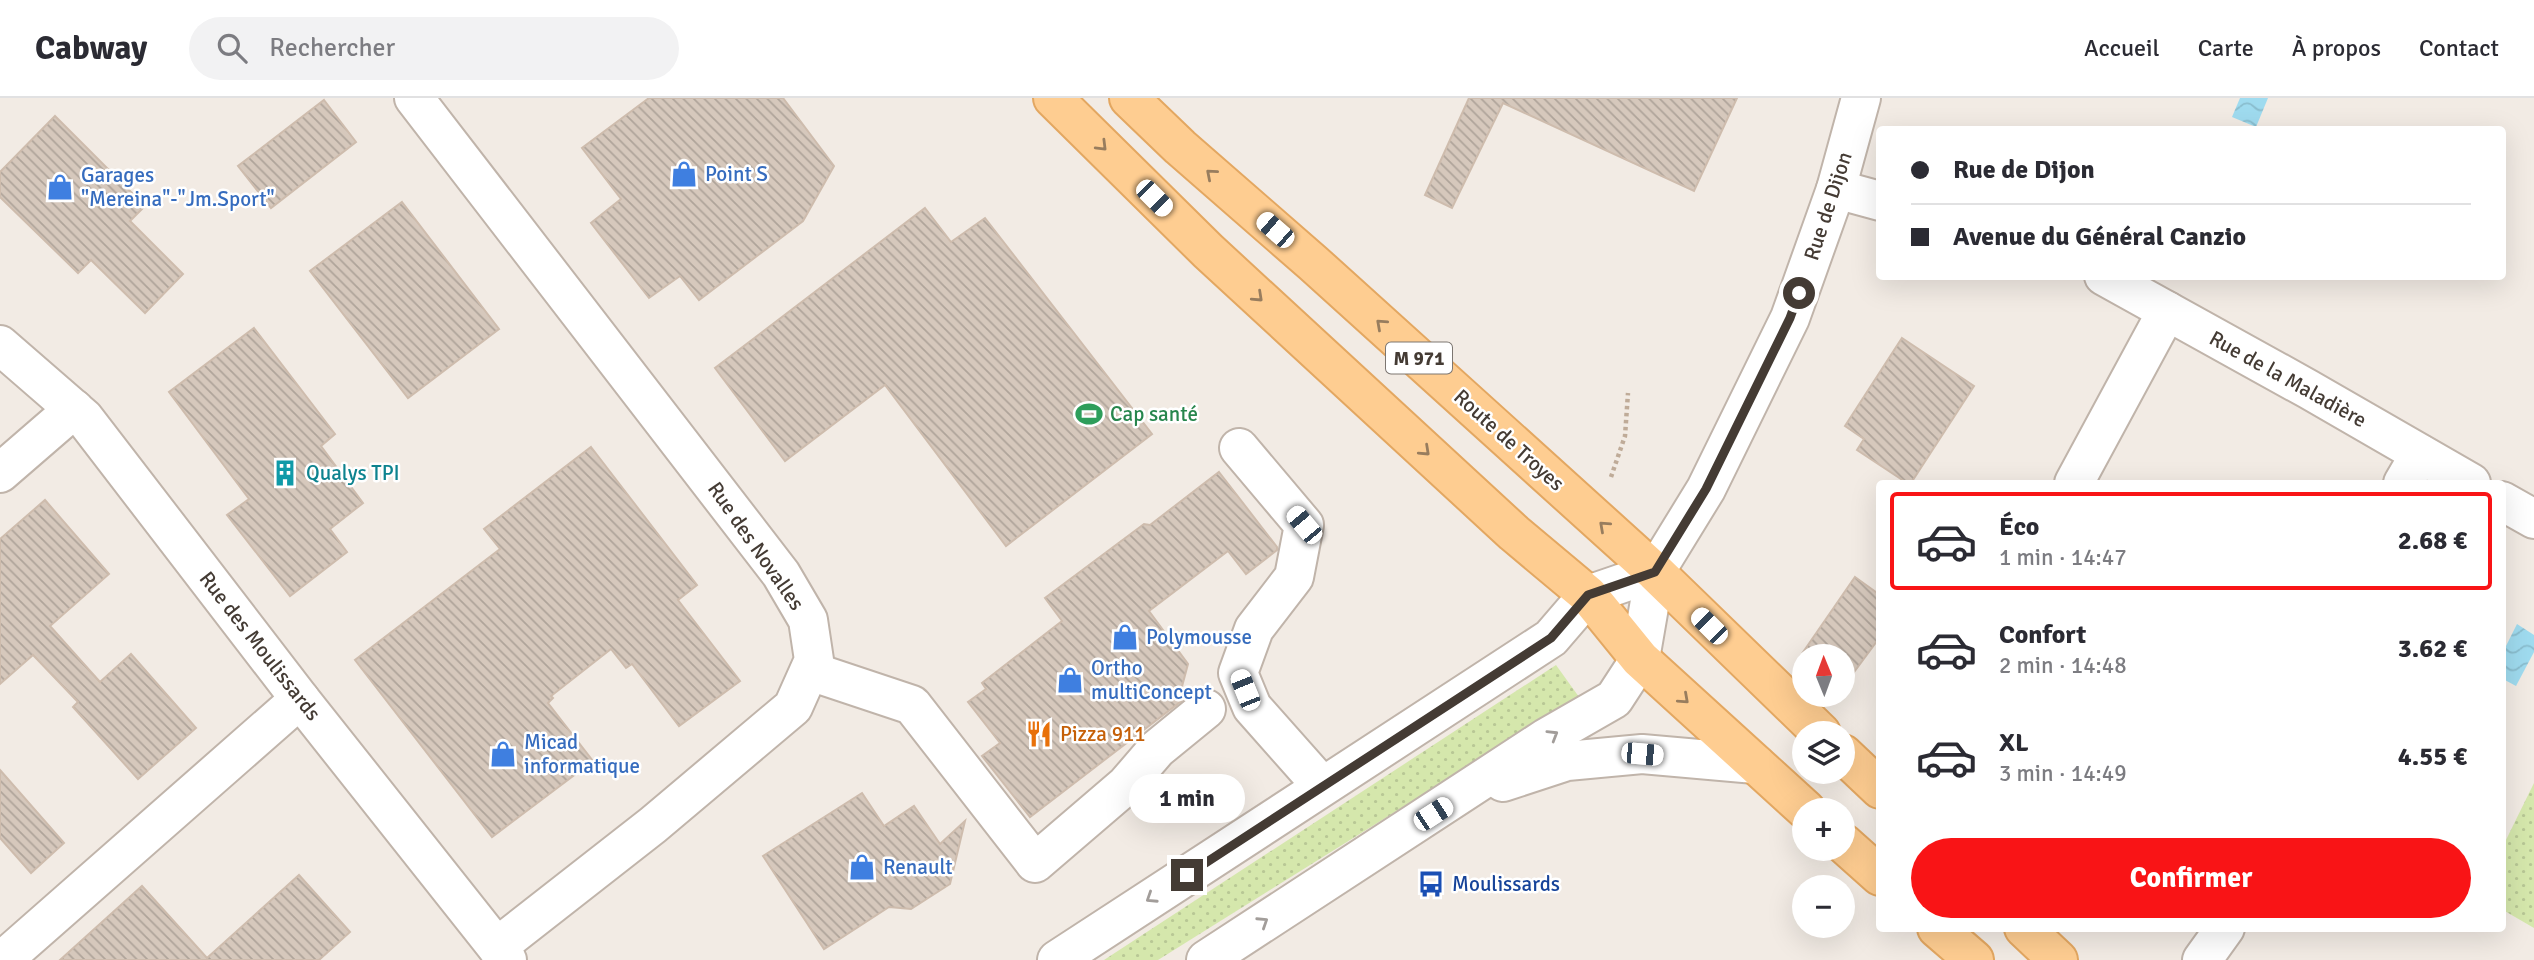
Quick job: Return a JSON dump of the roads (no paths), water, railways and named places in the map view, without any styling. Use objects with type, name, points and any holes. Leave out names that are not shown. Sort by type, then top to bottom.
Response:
[{"type":"main road","name":"M 971","points":[[1053,98],[1208,251],[1514,533],[1588,595],[1640,660],[1793,798]]},
{"type":"main road","name":"Route de Troyes","points":[[1129,98],[1180,147],[1313,263],[1648,581],[1807,721]]},
{"type":"main road","points":[[1855,765],[1876,785]]},
{"type":"main road","points":[[1855,854],[1876,872]]},
{"type":"main road","points":[[1942,932],[1974,960]]},
{"type":"main road","points":[[2028,932],[2058,960]]},
{"type":"street","name":"Rue des Novalles","points":[[414,98],[781,574],[808,620],[814,660],[793,707],[502,954]]},
{"type":"street","name":"Rue de Dijon","points":[[1648,581],[1706,489],[1790,318],[1836,190],[1861,98]]},
{"type":"street","points":[[1836,190],[1876,200]]},
{"type":"street","name":"Rue de la Maladière","points":[[2111,280],[2167,311],[2412,468],[2459,480]]},
{"type":"street","points":[[2076,480],[2167,311]]},
{"type":"street","name":"Rue des Moulissards","points":[[0,345],[84,418],[300,699],[502,954]]},
{"type":"street","points":[[0,472],[74,409]]},
{"type":"street","points":[[1239,448],[1304,525],[1294,577],[1254,629],[1238,673],[1252,707],[1322,786]]},
{"type":"street","points":[[2506,503],[2534,519]]},
{"type":"street","points":[[1071,956],[1322,786],[1551,638],[1588,595],[1648,581],[1640,660],[1614,699],[1546,738],[1206,960]]},
{"type":"street","points":[[810,671],[912,705],[1035,863],[1126,785],[1157,749],[1206,709]]},
{"type":"street","points":[[3,960],[300,699]]},
{"type":"street","points":[[1455,799],[1567,761],[1642,754],[1755,764]]},
{"type":"street","points":[[2202,960],[2222,932]]},
{"type":"water","points":[[2240,98],[2268,98],[2256,126],[2232,117]]},
{"type":"water","points":[[2517,624],[2534,635],[2534,652],[2516,686],[2506,681],[2506,646]]},
{"type":"place","name":"Point S","points":[[684,174]]},
{"type":"place","name":"Garages \"Mereina\"-\"Jm.Sport\"","points":[[60,187]]},
{"type":"place","name":"Cap santé","points":[[1089,414]]},
{"type":"place","name":"Qualys TPI","points":[[285,473]]},
{"type":"place","name":"Polymousse","points":[[1125,637]]},
{"type":"place","name":"Ortho multiConcept","points":[[1070,680]]},
{"type":"place","name":"Pizza 911","points":[[1039,734]]},
{"type":"place","name":"Micad informatique","points":[[503,754]]},
{"type":"place","name":"Renault","points":[[862,867]]},
{"type":"place","name":"Moulissards","points":[[1431,884]]}]
